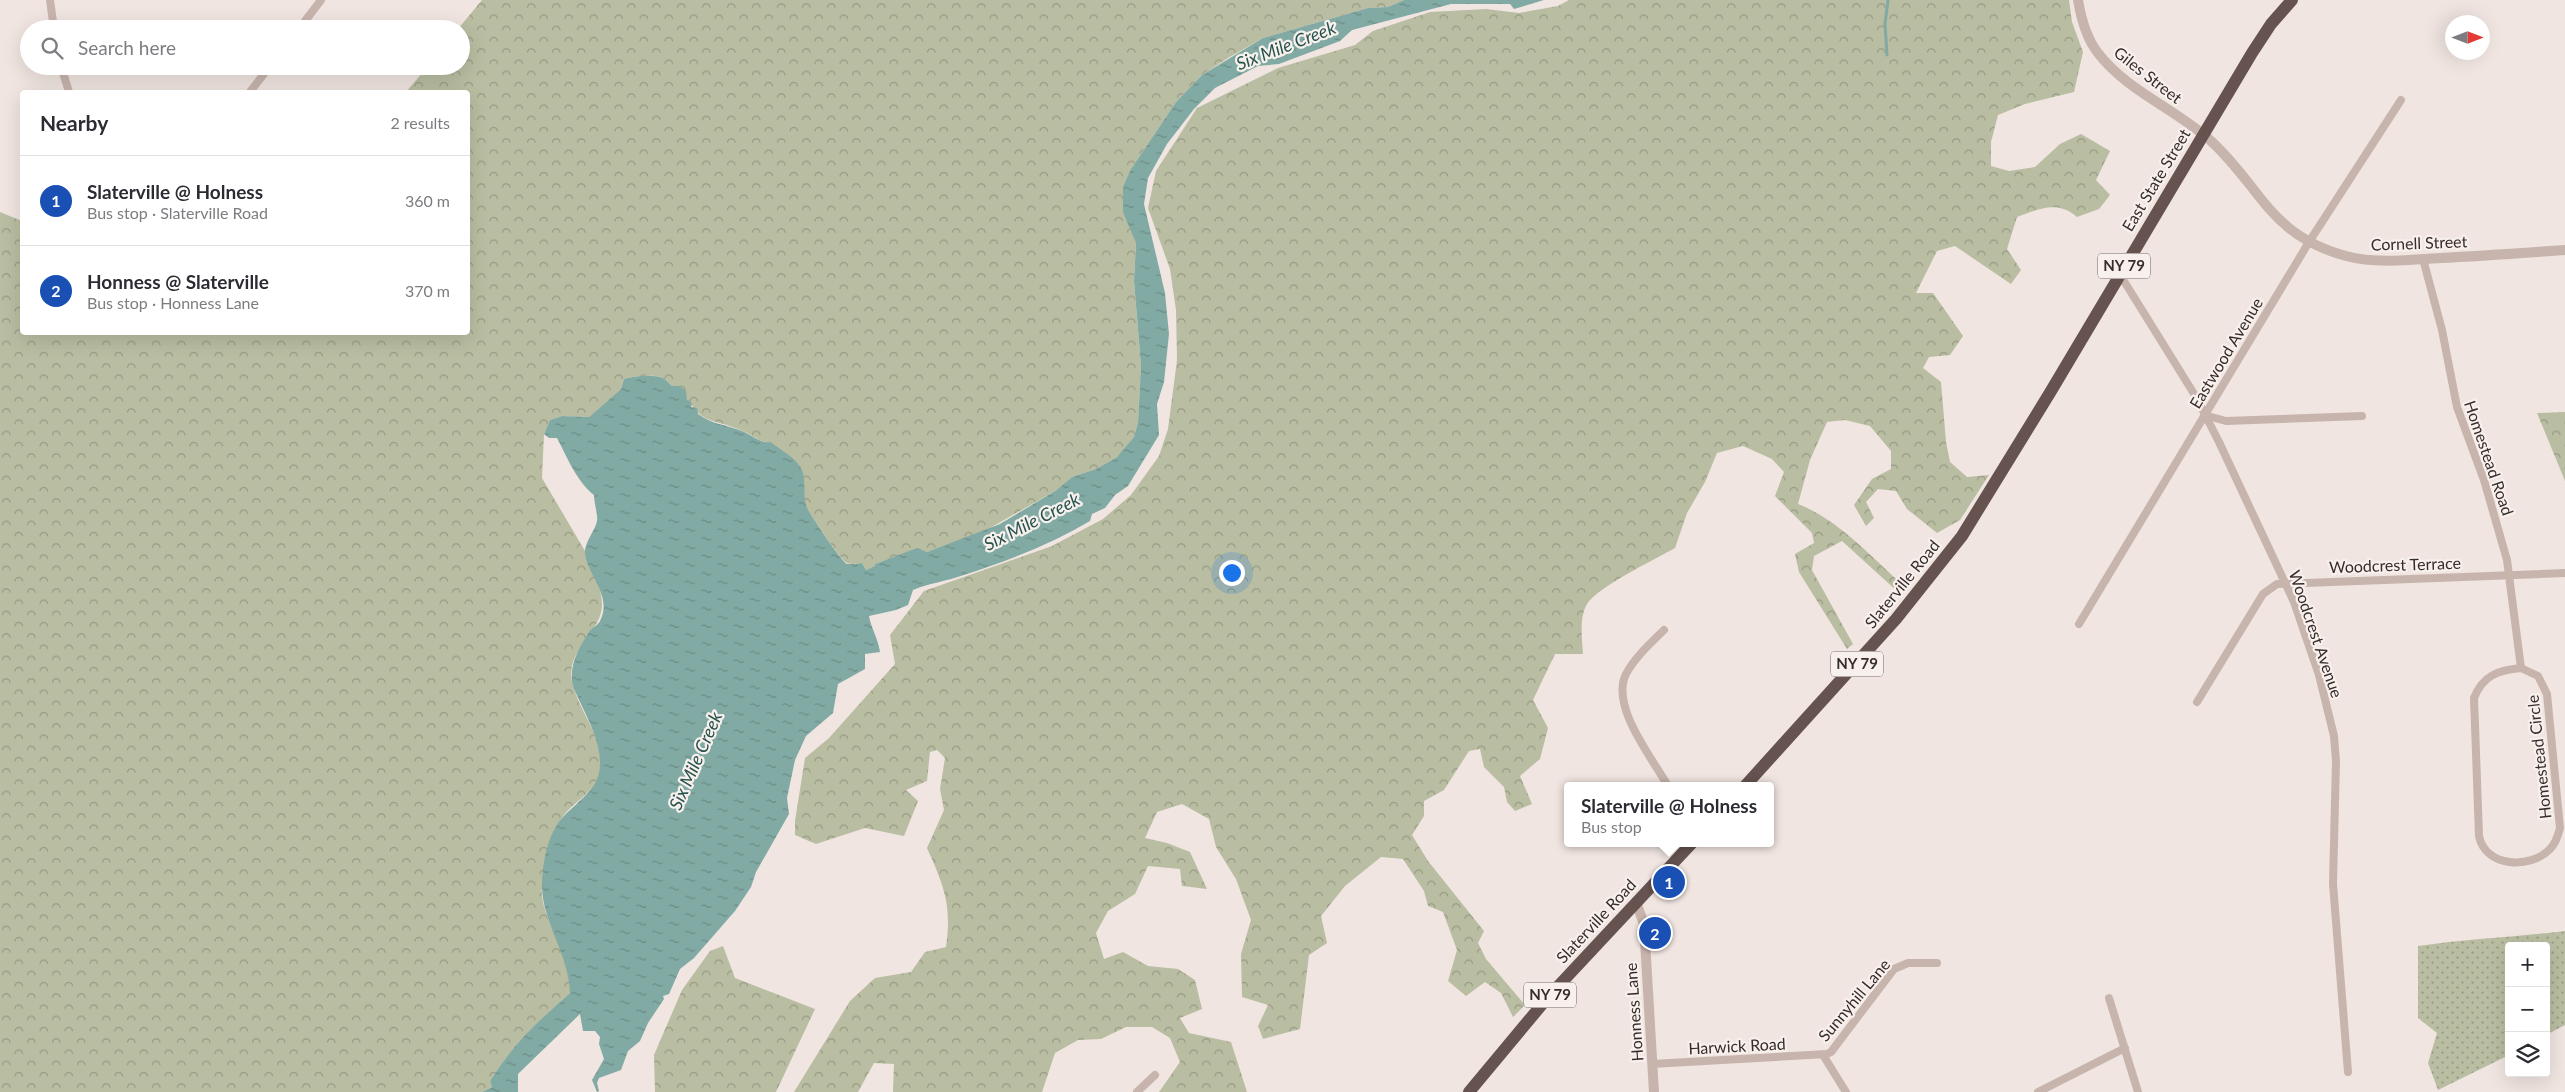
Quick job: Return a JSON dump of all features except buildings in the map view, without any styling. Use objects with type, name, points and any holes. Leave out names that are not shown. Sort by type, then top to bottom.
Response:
[{"type":"highway","name":"East State Street","points":[[1962,536],[2051,391],[2119,273],[2261,39],[2292,0]]},
{"type":"highway","name":"Slaterville Road","points":[[1749,782],[1896,619],[1962,536]]},
{"type":"highway","name":"Slaterville Road","points":[[1470,1092],[1549,996],[1688,847]]},
{"type":"street","points":[[50,0],[53,20]]},
{"type":"street","points":[[306,20],[321,0]]},
{"type":"street","name":"Giles Street","points":[[2078,0],[2087,34],[2097,52],[2111,67],[2203,135]]},
{"type":"street","points":[[64,75],[68,90]]},
{"type":"street","points":[[252,90],[263,75]]},
{"type":"street","name":"Eastwood Avenue","points":[[2078,624],[2309,242],[2401,100]]},
{"type":"street","name":"Cornell Street","points":[[2203,135],[2279,220],[2296,235],[2326,250],[2364,259],[2423,259],[2565,250]]},
{"type":"street","name":"Homestead Road","points":[[2423,259],[2442,330],[2456,407],[2496,518],[2508,575],[2521,668]]},
{"type":"street","name":"Woodcrest Avenue","points":[[2119,273],[2204,415],[2285,582],[2319,675],[2334,736],[2337,778],[2333,884],[2348,1072]]},
{"type":"street","points":[[2204,415],[2226,421],[2362,416]]},
{"type":"street","name":"Woodcrest Terrace","points":[[2198,702],[2262,594],[2277,584],[2285,582],[2565,573]]},
{"type":"street","points":[[1664,630],[1633,662],[1622,683],[1621,692],[1626,713],[1666,782]]},
{"type":"street","name":"Homestead Circle","points":[[2521,668],[2538,676],[2548,694],[2560,828],[2555,842],[2539,858],[2500,861],[2485,852],[2479,836],[2474,698],[2482,683],[2494,673],[2521,668]]},
{"type":"street","name":"Honness Lane","points":[[1636,902],[1644,924],[1654,1092]]},
{"type":"street","name":"Sunnyhill Lane","points":[[1823,1055],[1831,1052],[1894,969],[1908,963],[1937,963]]},
{"type":"street","points":[[2109,998],[2138,1092]]},
{"type":"street","points":[[2038,1092],[2125,1048]]},
{"type":"street","points":[[1823,1055],[1846,1092]]},
{"type":"street","name":"Harwick Road","points":[[1652,1064],[1823,1055]]},
{"type":"street","points":[[1136,1092],[1155,1075]]},
{"type":"green space","points":[[482,0],[1404,0],[1388,7],[1368,8],[1263,38],[1202,75],[1176,102],[1131,169],[1136,243],[1134,281],[1141,366],[1138,422],[1134,437],[1117,457],[1096,469],[1072,477],[1055,491],[983,532],[927,552],[916,549],[875,564],[876,566],[866,570],[862,563],[847,563],[832,546],[806,506],[802,471],[771,442],[760,440],[743,431],[706,418],[694,408],[680,386],[672,386],[660,377],[644,376],[624,379],[621,389],[589,417],[562,416],[550,420],[544,434],[542,478],[585,551],[600,590],[601,614],[579,650],[571,671],[575,693],[596,740],[600,751],[601,763],[596,782],[562,818],[542,888],[544,907],[567,965],[570,993],[517,1045],[490,1081],[492,1087],[482,1092],[0,1092],[0,212],[20,220],[20,335],[470,335],[470,90],[408,90],[420,75],[470,75],[470,20],[465,20]]},
{"type":"green space","points":[[1569,0],[2069,0],[2072,22],[2083,52],[2074,92],[2025,104],[1998,115],[1991,142],[1991,166],[2009,171],[2035,167],[2060,144],[2081,134],[2110,151],[2096,180],[2110,195],[2099,209],[2077,217],[2070,212],[2055,207],[2040,209],[2017,217],[2007,249],[2021,270],[2011,284],[1955,246],[1937,251],[1916,293],[1933,293],[1963,336],[1950,355],[1929,357],[1923,368],[1941,382],[1946,442],[1950,462],[1967,477],[1989,475],[1960,520],[1937,533],[1907,509],[1896,491],[1878,489],[1866,502],[1874,518],[1866,526],[1854,505],[1872,479],[1891,469],[1891,451],[1870,426],[1845,420],[1827,422],[1810,460],[1798,504],[1827,519],[1841,529],[1904,586],[1898,592],[1842,541],[1814,556],[1812,570],[1853,644],[1847,649],[1799,572],[1795,554],[1814,543],[1812,533],[1775,496],[1784,472],[1772,459],[1743,446],[1717,453],[1705,482],[1687,513],[1675,548],[1614,582],[1593,597],[1584,609],[1582,628],[1583,654],[1555,654],[1533,700],[1548,728],[1540,759],[1520,776],[1532,804],[1515,811],[1507,802],[1504,787],[1484,767],[1480,749],[1469,751],[1444,790],[1424,801],[1424,816],[1412,835],[1428,861],[1484,931],[1478,943],[1486,959],[1525,1005],[1513,1017],[1501,993],[1485,982],[1466,996],[1448,981],[1457,950],[1443,912],[1428,906],[1424,891],[1403,859],[1381,857],[1345,886],[1321,916],[1327,943],[1309,955],[1300,1029],[1263,1039],[1258,1026],[1268,1005],[1242,997],[1241,954],[1251,920],[1236,879],[1216,847],[1209,819],[1182,804],[1157,812],[1145,838],[1167,843],[1190,852],[1207,889],[1182,886],[1180,869],[1148,866],[1135,894],[1108,911],[1096,933],[1104,959],[1123,952],[1148,966],[1178,969],[1195,980],[1202,1009],[1180,1018],[1189,1033],[1231,1042],[1247,1092],[1159,1092],[1180,1062],[1170,1038],[1152,1027],[1126,1027],[1101,1039],[1078,1040],[1055,1053],[1042,1092],[893,1092],[894,1064],[874,1063],[858,1092],[794,1092],[850,1001],[875,978],[911,972],[925,952],[946,947],[948,932],[945,896],[927,848],[944,810],[940,789],[945,758],[937,750],[930,752],[927,781],[906,790],[918,801],[904,836],[865,828],[816,844],[795,835],[795,821],[805,758],[829,738],[895,664],[890,635],[924,591],[1052,546],[1103,519],[1131,495],[1159,456],[1168,429],[1177,360],[1176,310],[1170,269],[1148,208],[1156,171],[1197,108],[1278,68],[1355,45],[1373,31],[1430,12],[1486,9],[1519,13],[1558,6]]},
{"type":"green space","points":[[2565,412],[2565,481],[2537,413]]},
{"type":"green space","points":[[2565,931],[2565,1025],[2550,1033],[2550,942],[2505,942],[2505,1057],[2438,1090],[2428,1063],[2437,1033],[2418,1018],[2418,946]]},
{"type":"green space","points":[[723,946],[735,978],[815,1009],[776,1092],[655,1092],[654,1055],[682,990],[710,951]]},
{"type":"water","name":"Six Mile Creek","points":[[1404,0],[1544,0],[1514,9],[1510,4],[1451,4],[1352,30],[1340,41],[1279,64],[1258,66],[1215,88],[1194,109],[1167,144],[1148,178],[1144,204],[1165,293],[1169,334],[1164,382],[1157,404],[1159,435],[1128,486],[1115,495],[1105,508],[1092,514],[1090,521],[1060,537],[997,564],[913,590],[908,605],[896,610],[869,616],[880,652],[865,654],[865,669],[838,684],[833,713],[806,736],[795,760],[787,798],[789,814],[756,872],[751,887],[735,911],[694,958],[680,969],[669,994],[663,996],[664,999],[648,1023],[640,1041],[628,1051],[621,1070],[599,1078],[597,1083],[599,1091],[597,1092],[592,1080],[604,1059],[599,1044],[600,1037],[595,1031],[583,1031],[580,1014],[518,1074],[518,1092],[482,1092],[492,1087],[490,1081],[517,1044],[570,993],[565,965],[543,901],[543,870],[546,850],[553,832],[563,817],[593,786],[597,780],[600,764],[600,755],[595,737],[572,683],[574,661],[579,649],[589,632],[599,622],[603,612],[601,594],[585,553],[586,545],[597,521],[594,495],[577,476],[557,438],[549,438],[544,434],[550,420],[562,416],[589,417],[621,389],[624,379],[655,376],[664,379],[672,386],[680,386],[686,391],[687,399],[692,403],[691,407],[697,408],[698,414],[760,440],[771,442],[796,461],[803,474],[806,505],[818,526],[847,564],[862,563],[866,570],[875,566],[875,564],[917,548],[927,552],[1000,524],[1055,491],[1072,477],[1096,469],[1117,457],[1134,437],[1138,422],[1141,366],[1134,281],[1136,243],[1123,212],[1123,187],[1131,169],[1176,102],[1202,75],[1263,38],[1368,8],[1388,7]]},
{"type":"waterway","points":[[1887,55],[1885,24],[1888,0]]},
{"type":"place","name":"Slaterville @ Holness","points":[[1669,882]]},
{"type":"place","name":"Honness @ Slaterville","points":[[1655,933]]}]
